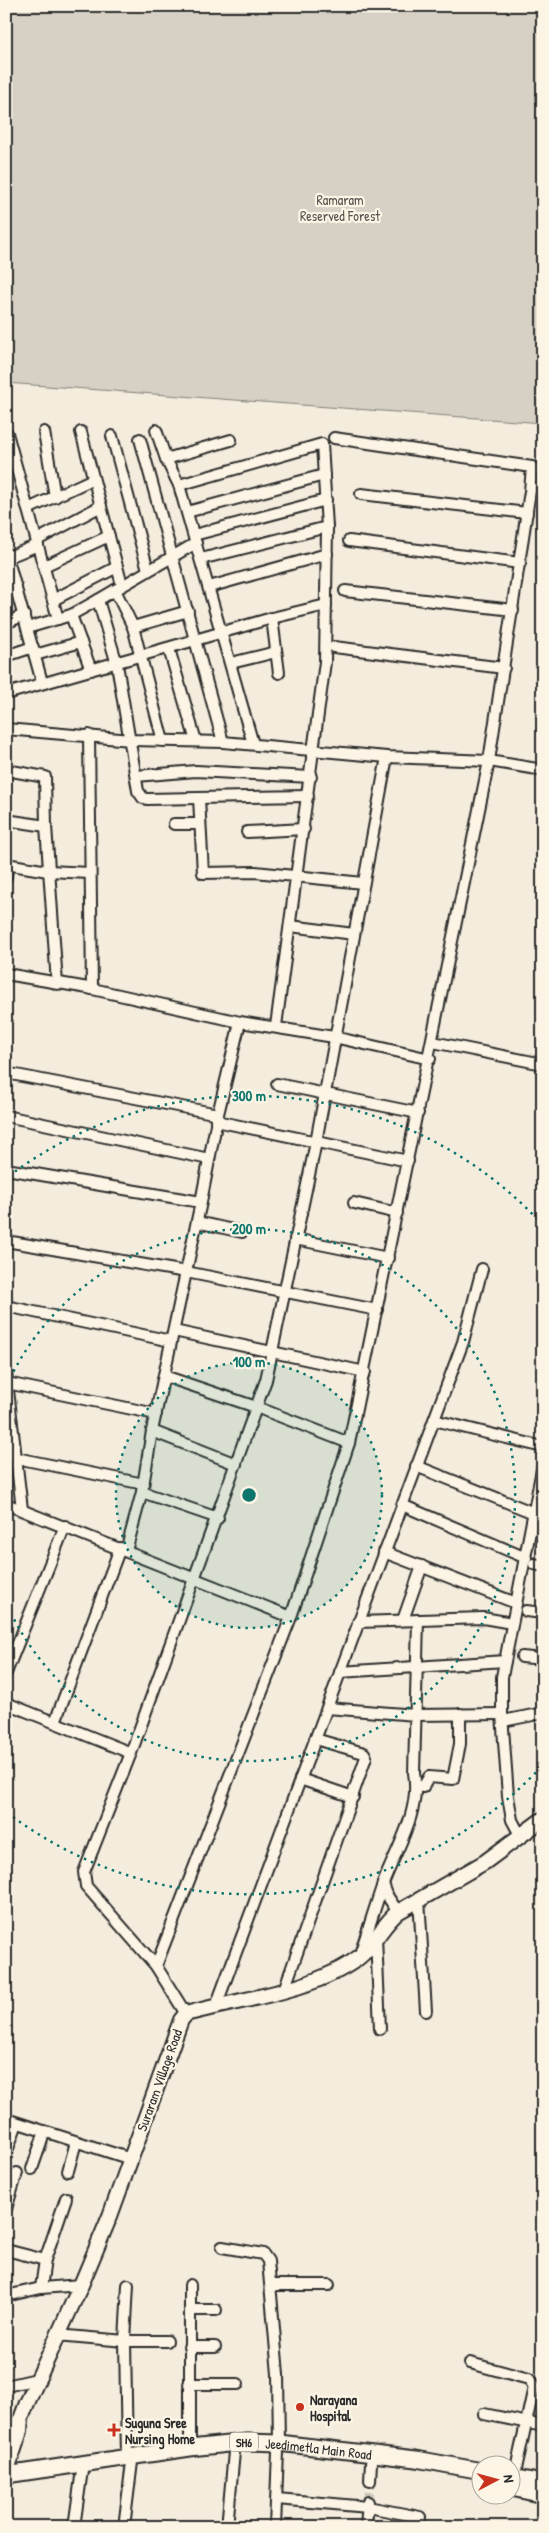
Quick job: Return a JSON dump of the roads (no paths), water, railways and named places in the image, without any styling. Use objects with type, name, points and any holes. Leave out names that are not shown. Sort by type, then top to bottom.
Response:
[{"type":"main road","name":"Suraram Village Road","points":[[6,2474],[20,2431],[21,2419],[56,2335],[82,2285],[131,2159],[181,2020],[186,2014],[284,1990],[323,1976],[359,1957],[388,1920],[398,1912],[485,1862],[543,1819]]},
{"type":"main road","name":"Suraram Village Road","points":[[6,2440],[21,2419]]},
{"type":"main road","name":"Jeedimetla Main Road","points":[[6,2481],[82,2470],[190,2448],[235,2443],[416,2459],[472,2469]]},
{"type":"main road","name":"Jeedimetla Main Road","points":[[6,2474],[129,2460],[278,2448],[371,2463],[415,2467],[472,2480]]},
{"type":"main road","points":[[522,2482],[543,2483]]},
{"type":"main road","points":[[522,2486],[543,2495]]},
{"type":"street","points":[[156,430],[166,458],[179,485],[223,633],[253,744]]},
{"type":"street","points":[[44,432],[55,496]]},
{"type":"street","points":[[81,432],[118,567],[119,588],[133,627],[163,741]]},
{"type":"street","points":[[8,433],[58,619]]},
{"type":"street","points":[[112,436],[148,570]]},
{"type":"street","points":[[156,1966],[291,1617],[349,1443],[430,1059],[489,761],[527,513],[532,467],[334,438]]},
{"type":"street","points":[[140,439],[223,742]]},
{"type":"street","points":[[166,458],[231,440]]},
{"type":"street","points":[[179,485],[322,444],[328,527],[325,662],[276,1026]]},
{"type":"street","points":[[187,512],[324,475]]},
{"type":"street","points":[[28,509],[93,479]]},
{"type":"street","points":[[361,494],[527,513]]},
{"type":"street","points":[[27,628],[71,615],[173,555],[195,539],[326,500]]},
{"type":"street","points":[[42,682],[24,615],[11,590],[7,556],[37,542],[101,506]]},
{"type":"street","points":[[201,559],[328,527]]},
{"type":"street","points":[[44,566],[109,536]]},
{"type":"street","points":[[349,541],[520,563]]},
{"type":"street","points":[[209,587],[327,554]]},
{"type":"street","points":[[53,600],[118,567]]},
{"type":"street","points":[[345,591],[513,610]]},
{"type":"street","points":[[98,600],[118,664],[132,740],[138,792],[143,798],[308,796]]},
{"type":"street","points":[[6,694],[42,682],[118,664],[272,618],[326,605]]},
{"type":"street","points":[[133,627],[188,611]]},
{"type":"street","points":[[6,623],[24,615]]},
{"type":"street","points":[[71,615],[90,670]]},
{"type":"street","points":[[272,618],[279,673]]},
{"type":"street","points":[[6,656],[80,642]]},
{"type":"street","points":[[334,647],[504,668]]},
{"type":"street","points":[[169,649],[196,742]]},
{"type":"street","points":[[231,664],[276,652]]},
{"type":"street","points":[[6,729],[132,740],[253,744],[387,757],[489,761],[543,770]]},
{"type":"street","points":[[88,735],[92,990]]},
{"type":"street","points":[[186,2014],[156,1966],[86,1886],[84,1872],[131,1753],[218,1518],[266,1380],[316,1142],[387,757]]},
{"type":"street","points":[[6,770],[44,777],[56,984]]},
{"type":"street","points":[[136,776],[196,771],[311,777]]},
{"type":"street","points":[[199,798],[202,873],[255,872],[363,883]]},
{"type":"street","points":[[6,820],[46,826]]},
{"type":"street","points":[[174,824],[200,824]]},
{"type":"street","points":[[247,832],[304,829]]},
{"type":"street","points":[[6,877],[6,864],[48,871],[90,873]]},
{"type":"street","points":[[290,926],[354,934]]},
{"type":"street","points":[[6,974],[92,990],[240,1022],[276,1026],[334,1037],[430,1059]]},
{"type":"street","points":[[56,1722],[123,1550],[143,1488],[152,1431],[197,1222],[217,1117],[240,1022]]},
{"type":"street","points":[[433,1042],[543,1064]]},
{"type":"street","points":[[6,1072],[217,1117],[316,1142],[408,1161]]},
{"type":"street","points":[[276,1084],[418,1113]]},
{"type":"street","points":[[6,1116],[209,1159]]},
{"type":"street","points":[[6,1169],[201,1202]]},
{"type":"street","points":[[354,1203],[397,1213]]},
{"type":"street","points":[[197,1222],[242,1232]]},
{"type":"street","points":[[295,1239],[388,1258]]},
{"type":"street","points":[[6,1241],[186,1272],[377,1310]]},
{"type":"street","points":[[216,2006],[463,1342],[482,1269]]},
{"type":"street","points":[[6,1306],[172,1336],[271,1351],[365,1372]]},
{"type":"street","points":[[164,1376],[256,1407],[349,1443]]},
{"type":"street","points":[[22,1509],[7,1378],[156,1414]]},
{"type":"street","points":[[434,1420],[543,1448]]},
{"type":"street","points":[[152,1431],[236,1464]]},
{"type":"street","points":[[16,1458],[143,1488],[218,1518]]},
{"type":"street","points":[[520,1835],[512,1820],[509,1804],[502,1717],[502,1677],[516,1603],[534,1563],[534,1513],[543,1464]]},
{"type":"street","points":[[416,1466],[534,1513]]},
{"type":"street","points":[[6,1504],[291,1617]]},
{"type":"street","points":[[402,1505],[534,1563]]},
{"type":"street","points":[[6,1673],[65,1526]]},
{"type":"street","points":[[384,1552],[516,1603]]},
{"type":"street","points":[[403,1620],[422,1566]]},
{"type":"street","points":[[526,1611],[543,1613]]},
{"type":"street","points":[[358,1622],[483,1618],[512,1623]]},
{"type":"street","points":[[359,1957],[383,1884],[413,1811],[416,1786],[414,1773],[418,1620]]},
{"type":"street","points":[[522,1657],[543,1660]]},
{"type":"street","points":[[340,1672],[505,1661]]},
{"type":"street","points":[[6,1703],[131,1753]]},
{"type":"street","points":[[327,1708],[416,1715],[460,1714],[502,1717],[542,1715]]},
{"type":"street","points":[[416,1786],[423,1787],[429,1777],[453,1779],[460,1744],[460,1714]]},
{"type":"street","points":[[284,1990],[366,1754],[315,1740]]},
{"type":"street","points":[[300,1779],[352,1797]]},
{"type":"street","points":[[383,1884],[388,1897],[398,1912]]},
{"type":"street","points":[[420,1899],[426,2011]]},
{"type":"street","points":[[376,1936],[380,2029]]},
{"type":"street","points":[[6,2119],[131,2159]]},
{"type":"street","points":[[6,2154],[18,2123]]},
{"type":"street","points":[[32,2169],[45,2131]]},
{"type":"street","points":[[68,2171],[76,2142]]},
{"type":"street","points":[[6,2209],[17,2173]]},
{"type":"street","points":[[41,2288],[45,2260],[66,2198]]},
{"type":"street","points":[[222,2247],[266,2256],[271,2285],[278,2374],[275,2527]]},
{"type":"street","points":[[6,2250],[45,2260]]},
{"type":"street","points":[[124,2527],[129,2460],[125,2340],[128,2284]]},
{"type":"street","points":[[271,2285],[329,2284]]},
{"type":"street","points":[[6,2296],[41,2288],[82,2285]]},
{"type":"street","points":[[190,2285],[190,2448]]},
{"type":"street","points":[[190,2310],[216,2310]]},
{"type":"street","points":[[56,2335],[167,2341]]},
{"type":"street","points":[[189,2347],[215,2348]]},
{"type":"street","points":[[470,2363],[529,2379],[534,2387],[518,2456]]},
{"type":"street","points":[[6,2386],[37,2379]]},
{"type":"street","points":[[189,2384],[238,2384]]},
{"type":"street","points":[[484,2414],[543,2426]]},
{"type":"street","points":[[227,2527],[234,2452]]},
{"type":"street","points":[[370,2481],[371,2463]]},
{"type":"street","points":[[74,2527],[82,2470]]},
{"type":"street","points":[[277,2499],[368,2504],[420,2517]]},
{"type":"street","points":[[366,2527],[368,2504]]},
{"type":"tunnel","points":[[368,2502],[370,2481]]},
{"type":"place","name":"Narayana Hospital","points":[[300,2407]]},
{"type":"place","name":"Suguna Sree Nursing Home","points":[[114,2430]]},
{"type":"park label","name":"Ramaram Reserved Forest","points":[[340,207]]}]
